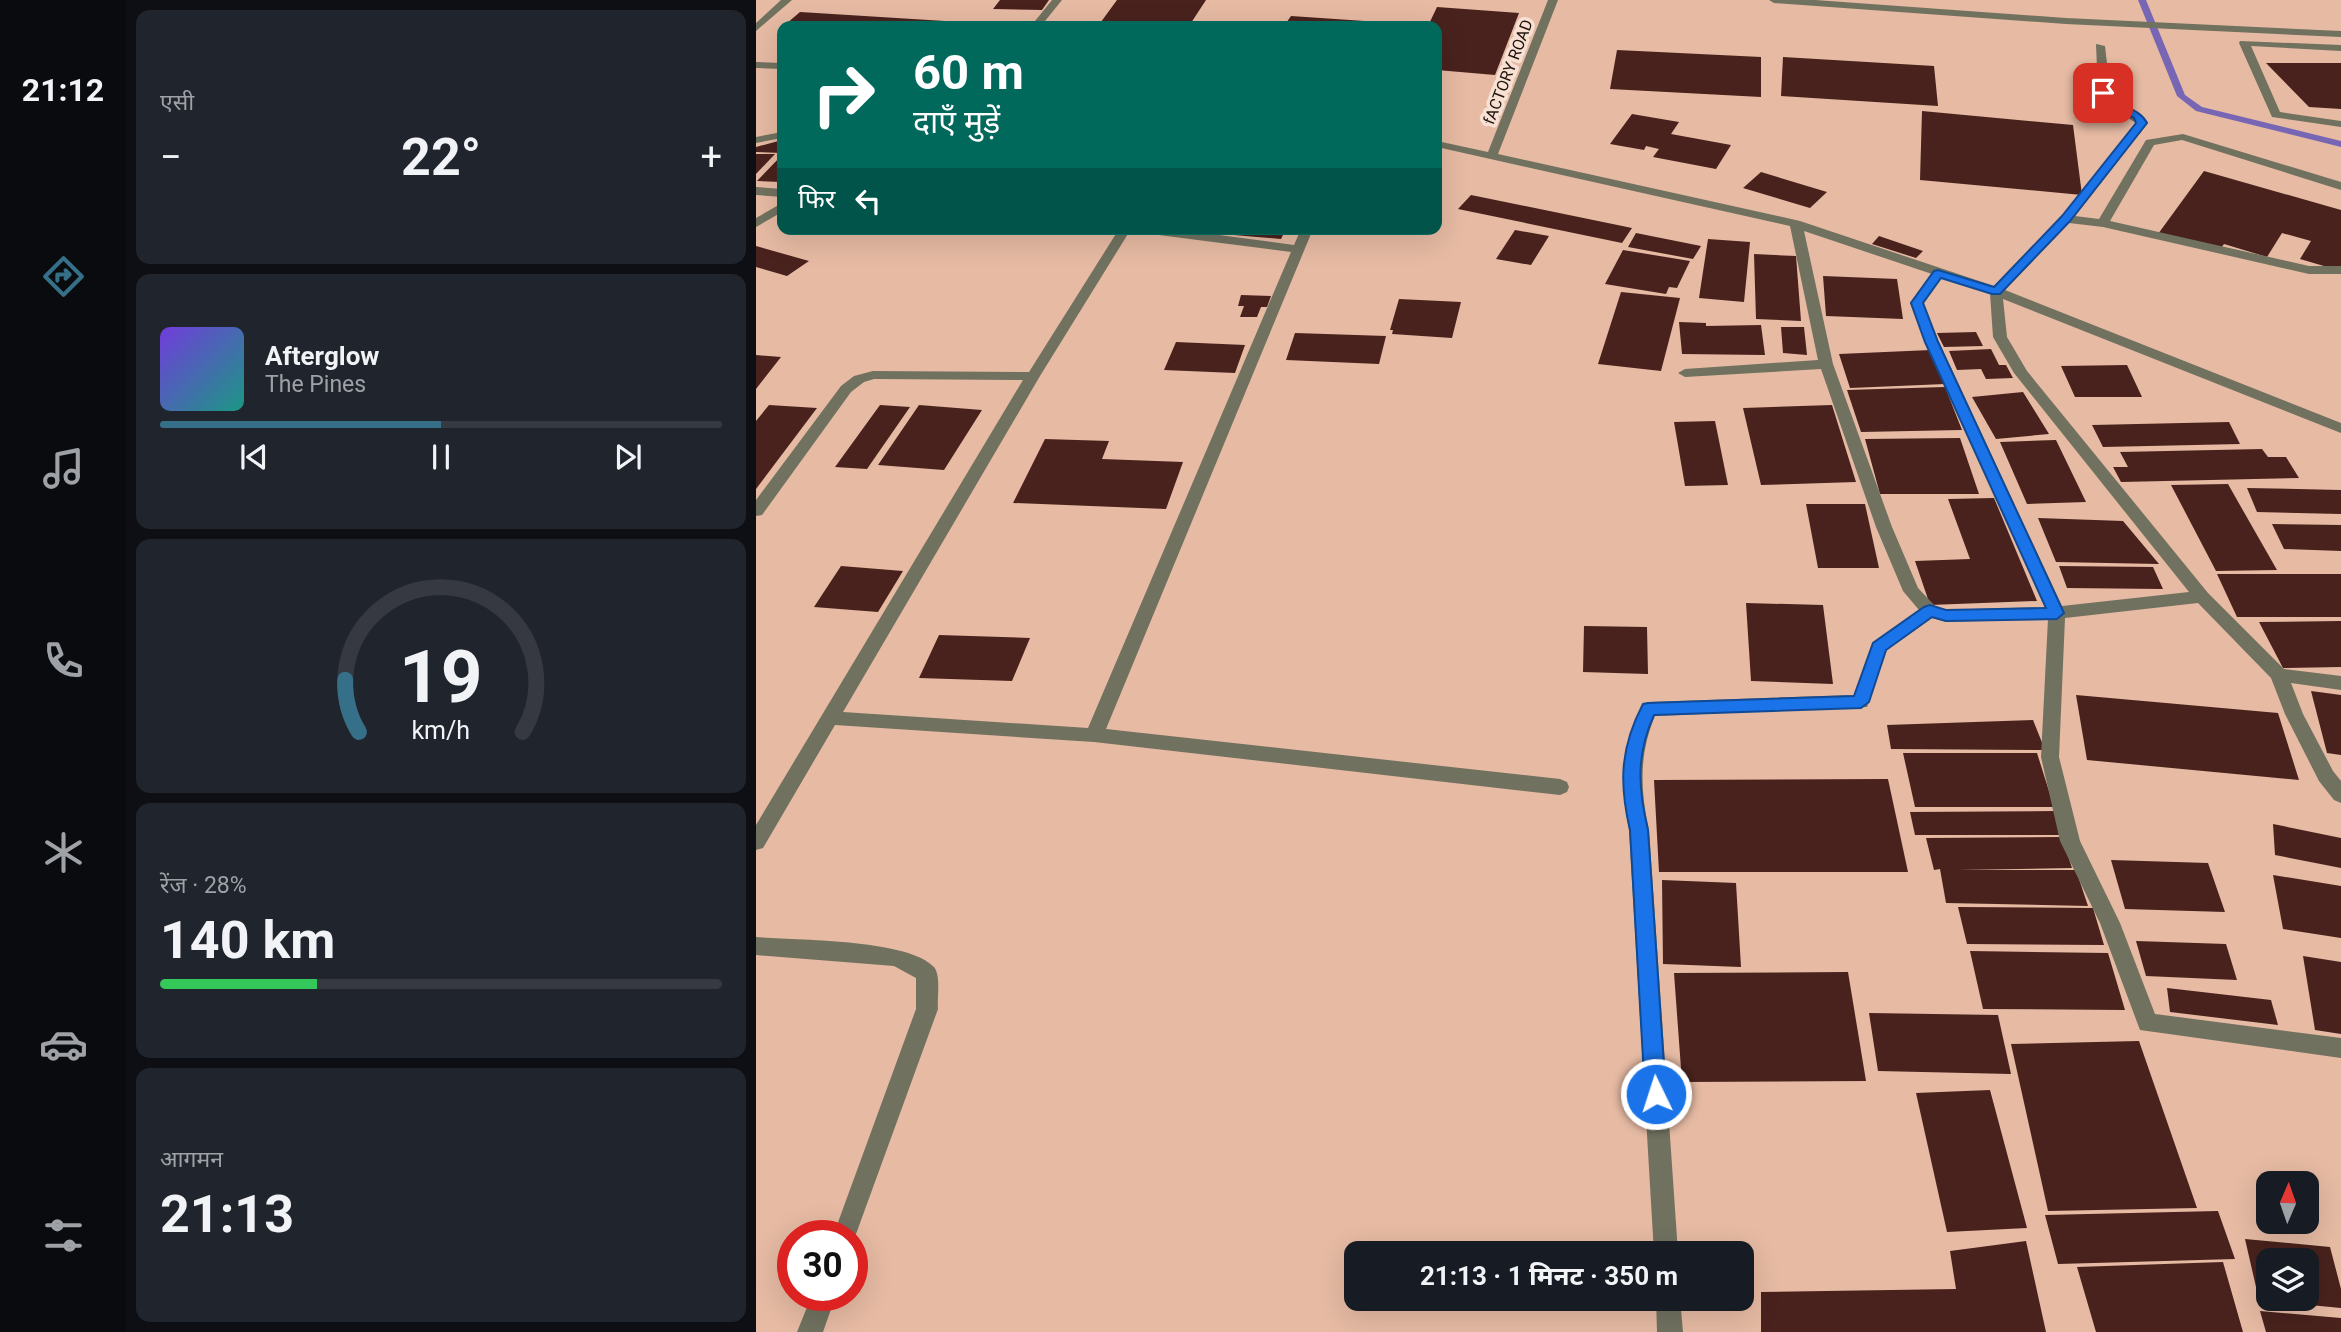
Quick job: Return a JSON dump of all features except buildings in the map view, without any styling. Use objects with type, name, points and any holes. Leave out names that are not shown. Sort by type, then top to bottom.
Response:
[{"type":"street","points":[[756,28],[787,0]]},
{"type":"street","points":[[1040,21],[1057,0]]},
{"type":"street","name":"fACTORY ROAD","points":[[1492,156],[1553,0]]},
{"type":"street","points":[[1774,0],[2115,23],[2341,34]]},
{"type":"street","points":[[2341,48],[2244,43],[2276,115],[2341,124]]},
{"type":"street","points":[[2100,46],[2106,100],[2138,117],[2142,123],[2066,219],[1996,291],[2000,337],[2021,373],[2202,597],[2279,675],[2294,714],[2326,776],[2341,795]]},
{"type":"street","points":[[756,65],[777,66]]},
{"type":"street","points":[[756,140],[777,136]]},
{"type":"street","points":[[2102,223],[2150,142],[2164,139],[2183,137],[2341,186]]},
{"type":"street","points":[[1442,145],[1796,224],[1938,274],[1996,291],[2341,428]]},
{"type":"street","points":[[756,191],[777,193]]},
{"type":"street","points":[[756,223],[777,210]]},
{"type":"street","points":[[2066,219],[2102,223],[2309,270],[2341,270]]},
{"type":"street","points":[[1796,224],[1826,365],[1884,527],[1911,591],[1930,611],[1946,615],[2057,613],[2202,597]]},
{"type":"street","points":[[756,842],[1033,376],[1121,235]]},
{"type":"street","points":[[1190,235],[1299,249]]},
{"type":"street","points":[[1094,735],[1305,235]]},
{"type":"street","points":[[1938,274],[1917,303],[1931,342],[2057,613],[2050,757],[2070,841],[2110,923],[2148,1023],[2341,1048]]},
{"type":"street","points":[[1685,373],[1826,365]]},
{"type":"street","points":[[756,511],[846,389],[859,379],[873,375],[1033,376]]},
{"type":"street","points":[[1665,1241],[1639,830],[1630,793],[1636,738],[1648,709],[1861,702],[1879,647],[1930,611]]},
{"type":"street","points":[[2279,675],[2341,683]]},
{"type":"street","points":[[829,718],[1094,735],[1560,787]]},
{"type":"street","points":[[756,946],[897,957],[926,973],[927,1009],[851,1220]]},
{"type":"street","points":[[810,1332],[818,1311]]},
{"type":"street","points":[[1669,1311],[1670,1332]]},
{"type":"waterway","points":[[2142,0],[2181,96],[2199,109],[2341,144]]},
{"type":"route","points":[[1656,1094],[1639,830],[1630,793],[1636,738],[1648,709],[1861,702],[1879,647],[1930,611],[1946,615],[2057,613],[1931,342],[1917,303],[1938,274],[1996,291],[2066,219],[2142,123],[2138,117],[2106,100],[2103,93]]}]
